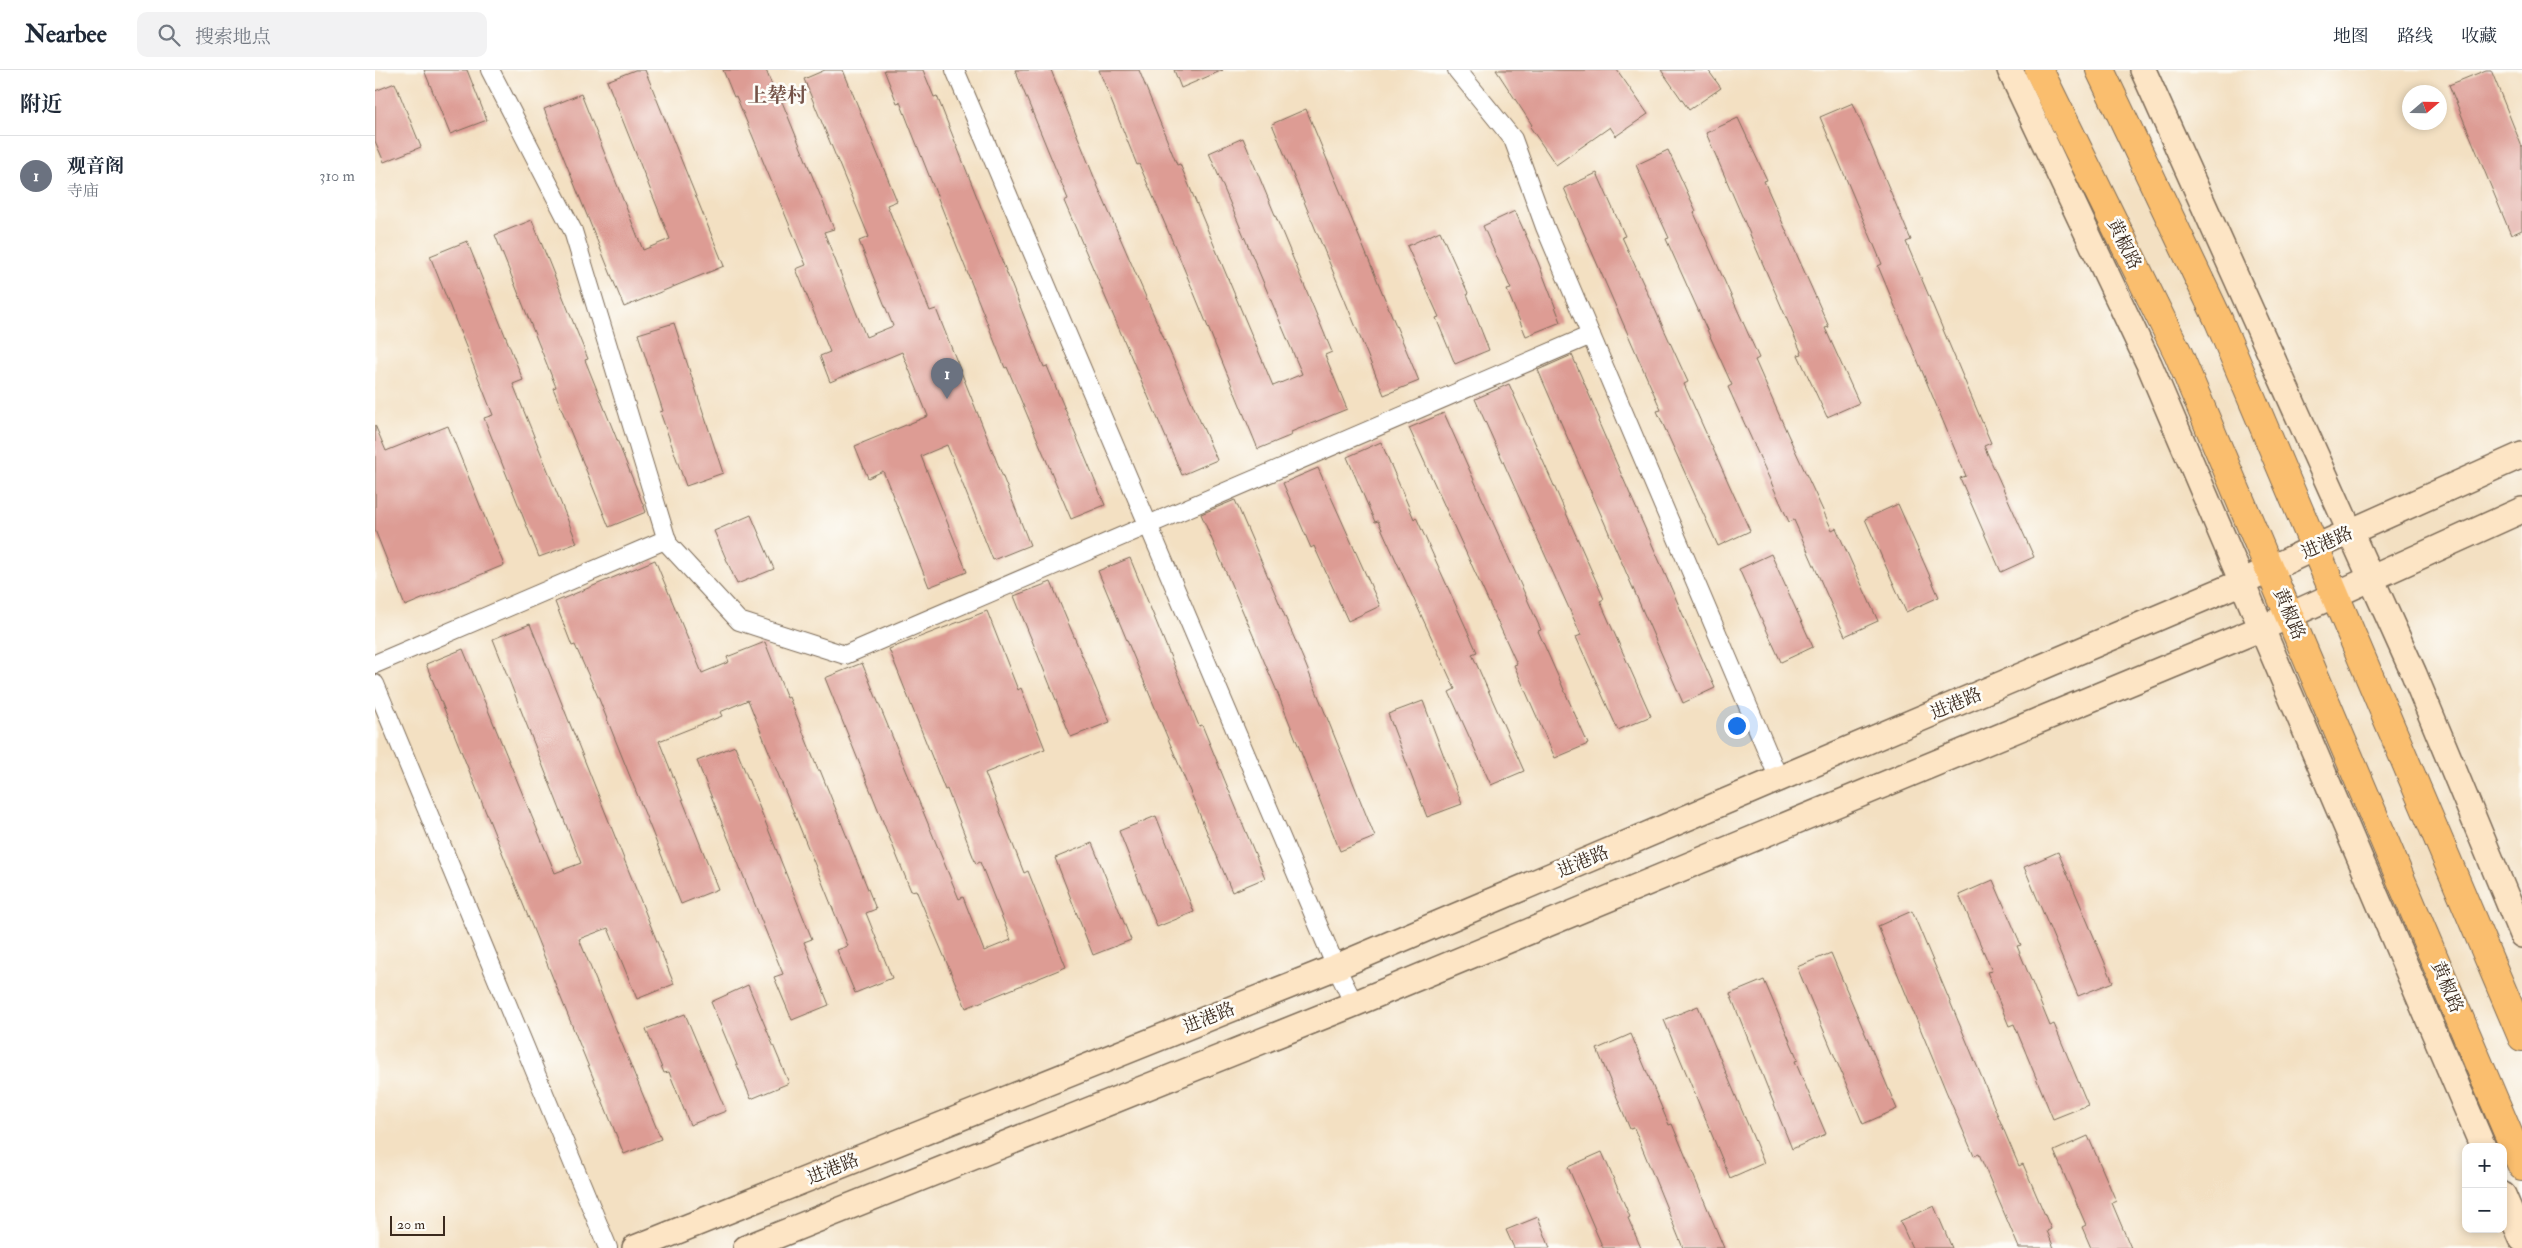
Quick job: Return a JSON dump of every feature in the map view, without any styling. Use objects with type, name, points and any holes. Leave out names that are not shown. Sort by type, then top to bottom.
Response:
[{"type":"main road","points":[[2010,70],[2149,364],[2481,1143]]},
{"type":"main road","name":"黄椒路","points":[[2039,70],[2178,353],[2522,1166]]},
{"type":"main road","points":[[2100,70],[2219,321],[2314,548],[2336,593],[2522,1037]]},
{"type":"main road","points":[[2143,70],[2414,674],[2522,935]]},
{"type":"main road","name":"进港路","points":[[635,1248],[1336,967],[2242,582],[2522,455]]},
{"type":"main road","points":[[746,1248],[1354,1004],[2262,628],[2522,510]]},
{"type":"main road","points":[[2507,1204],[2522,1239]]},
{"type":"street","points":[[490,70],[573,231],[668,544],[739,621],[845,655],[1591,335]]},
{"type":"street","points":[[955,70],[1336,967],[1354,1004]]},
{"type":"street","points":[[1457,70],[1513,139],[1545,227],[1779,779]]},
{"type":"street","points":[[375,664],[667,539]]},
{"type":"street","points":[[375,684],[607,1248]]},
{"type":"building","points":[[424,70],[467,70],[487,120],[450,134]]},
{"type":"building","points":[[635,70],[645,70],[724,266],[624,307],[544,109],[581,94],[643,250],[670,239],[607,81]]},
{"type":"building","points":[[723,70],[766,70],[775,93],[778,92],[834,229],[824,232],[866,337],[893,326],[859,241],[869,237],[804,79],[825,70],[843,70],[897,201],[887,205],[930,311],[936,309],[1030,545],[993,560],[947,445],[921,456],[967,572],[929,587],[883,471],[868,478],[855,446],[928,416],[902,352],[830,382],[820,356],[830,352],[796,269],[806,265],[736,96],[734,97]]},
{"type":"building","points":[[884,70],[923,70],[934,97],[937,96],[1044,367],[1047,366],[1105,505],[1071,519],[1007,367],[1005,368],[900,102],[897,103]]},
{"type":"building","points":[[1015,70],[1051,70],[1098,187],[1217,460],[1182,475],[1064,201],[1068,199]]},
{"type":"building","points":[[1099,70],[1139,70],[1177,165],[1180,164],[1273,386],[1302,374],[1209,153],[1243,138],[1332,352],[1325,355],[1347,409],[1291,432],[1292,435],[1258,449],[1178,254],[1139,164],[1137,165]]},
{"type":"building","points":[[1174,70],[1223,70],[1181,88]]},
{"type":"building","points":[[1496,70],[1617,70],[1648,114],[1616,136],[1610,127],[1556,165],[1530,127],[1532,125]]},
{"type":"building","points":[[1661,70],[1708,70],[1721,88],[1689,110]]},
{"type":"building","points":[[2486,70],[2491,70],[2522,147],[2522,230],[2511,235],[2449,85]]},
{"type":"building","points":[[395,83],[421,147],[384,162],[375,141],[375,91]]},
{"type":"building","points":[[1853,103],[1911,240],[1906,242],[1991,443],[1984,446],[2034,557],[2001,572],[1960,478],[1966,476],[1878,266],[1882,264],[1820,117]]},
{"type":"building","points":[[1306,109],[1419,381],[1384,395],[1272,124]]},
{"type":"building","points":[[1738,118],[1767,180],[1764,181],[1829,327],[1825,328],[1859,403],[1827,417],[1798,355],[1802,354],[1706,133]]},
{"type":"building","points":[[1668,150],[1759,358],[1755,360],[1788,435],[1832,530],[1836,528],[1878,621],[1845,636],[1794,520],[1789,522],[1728,387],[1732,385],[1666,239],[1669,238],[1636,165]]},
{"type":"building","points":[[1597,173],[1625,236],[1622,237],[1688,382],[1684,384],[1750,531],[1718,546],[1657,411],[1661,410],[1564,188]]},
{"type":"building","points":[[1515,211],[1538,262],[1561,322],[1526,336],[1507,290],[1511,289],[1483,226]]},
{"type":"building","points":[[532,220],[588,359],[585,360],[646,512],[609,527],[553,388],[556,387],[495,235]]},
{"type":"building","points":[[1440,231],[1468,293],[1489,350],[1455,364],[1436,318],[1439,317],[1407,246]]},
{"type":"building","points":[[467,241],[523,380],[513,384],[577,543],[539,557],[484,418],[493,415],[430,256]]},
{"type":"building","points":[[674,323],[723,473],[686,486],[660,412],[663,411],[638,334]]},
{"type":"building","points":[[1572,355],[1600,420],[1598,421],[1715,688],[1683,703],[1538,370]]},
{"type":"building","points":[[1509,384],[1604,599],[1600,601],[1651,716],[1618,730],[1576,637],[1581,635],[1475,399]]},
{"type":"building","points":[[1444,413],[1541,630],[1538,631],[1588,744],[1555,758],[1514,665],[1517,664],[1409,428]]},
{"type":"building","points":[[375,425],[386,451],[448,426],[504,565],[405,606],[375,530]]},
{"type":"building","points":[[1381,442],[1414,519],[1416,517],[1477,652],[1472,654],[1524,771],[1491,785],[1449,692],[1455,689],[1378,521],[1375,522],[1347,457]]},
{"type":"building","points":[[1318,468],[1380,606],[1348,621],[1314,546],[1311,548],[1283,483]]},
{"type":"building","points":[[1235,500],[1305,663],[1375,837],[1340,851],[1276,689],[1201,514]]},
{"type":"building","points":[[1898,504],[1939,597],[1906,612],[1865,519]]},
{"type":"building","points":[[751,515],[774,569],[737,584],[714,531]]},
{"type":"building","points":[[1771,554],[1813,647],[1781,662],[1739,569]]},
{"type":"building","points":[[1130,558],[1199,726],[1202,725],[1265,878],[1232,892],[1098,571]]},
{"type":"building","points":[[655,560],[702,673],[729,662],[727,657],[765,642],[787,698],[789,697],[818,770],[820,770],[876,909],[866,913],[892,978],[855,993],[837,950],[848,946],[748,700],[720,712],[722,716],[659,741],[718,889],[681,904],[599,699],[575,645],[572,646],[555,602]]},
{"type":"building","points":[[1051,582],[1110,722],[1071,737],[1014,596]]},
{"type":"building","points":[[987,611],[1018,690],[1021,688],[1045,749],[985,773],[1024,873],[1028,871],[1066,967],[966,1008],[916,890],[911,891],[825,678],[862,663],[959,899],[963,897],[984,951],[1011,940],[980,862],[976,864],[889,649]]},
{"type":"building","points":[[530,624],[674,984],[637,999],[608,928],[579,939],[661,1139],[624,1154],[426,664],[463,649],[555,873],[581,863],[493,639]]},
{"type":"building","points":[[1423,701],[1462,804],[1427,817],[1388,714]]},
{"type":"building","points":[[735,746],[812,939],[804,942],[829,1005],[792,1020],[774,977],[783,974],[697,761]]},
{"type":"building","points":[[1156,816],[1194,912],[1157,927],[1119,831]]},
{"type":"building","points":[[1092,843],[1131,940],[1093,955],[1055,858]]},
{"type":"building","points":[[2058,852],[2113,982],[2078,996],[2024,867]]},
{"type":"building","points":[[1993,880],[2021,945],[2017,946],[2050,1026],[2054,1024],[2088,1105],[2053,1119],[2014,1024],[2009,1026],[1987,972],[1992,971],[1959,895]]},
{"type":"building","points":[[1912,911],[2019,1166],[2023,1164],[2051,1229],[2047,1231],[2054,1248],[2019,1248],[1979,1154],[1974,1156],[1946,1091],[1878,926]]},
{"type":"building","points":[[1831,953],[1897,1109],[1863,1124],[1797,967]]},
{"type":"building","points":[[1764,980],[1798,1060],[1795,1061],[1826,1134],[1792,1149],[1730,994]]},
{"type":"building","points":[[748,985],[789,1083],[751,1099],[711,1002]]},
{"type":"building","points":[[1698,1006],[1764,1163],[1730,1178],[1664,1020]]},
{"type":"building","points":[[685,1014],[726,1111],[690,1125],[669,1072],[664,1073],[646,1029]]},
{"type":"building","points":[[1631,1034],[1669,1125],[1672,1124],[1724,1248],[1683,1248],[1634,1128],[1630,1129],[1597,1049]]},
{"type":"building","points":[[2088,1136],[2116,1201],[2112,1203],[2131,1248],[2091,1248],[2082,1227],[2086,1225],[2054,1151]]},
{"type":"building","points":[[1602,1152],[1641,1248],[1603,1248],[1568,1167]]},
{"type":"building","points":[[1934,1206],[1952,1248],[1912,1248],[1900,1221]]},
{"type":"building","points":[[1538,1217],[1550,1248],[1514,1248],[1506,1230]]},
{"type":"place","name":"观音阁","points":[[947,399]]},
{"type":"district","name":"上辇村","points":[[777,95]]}]
